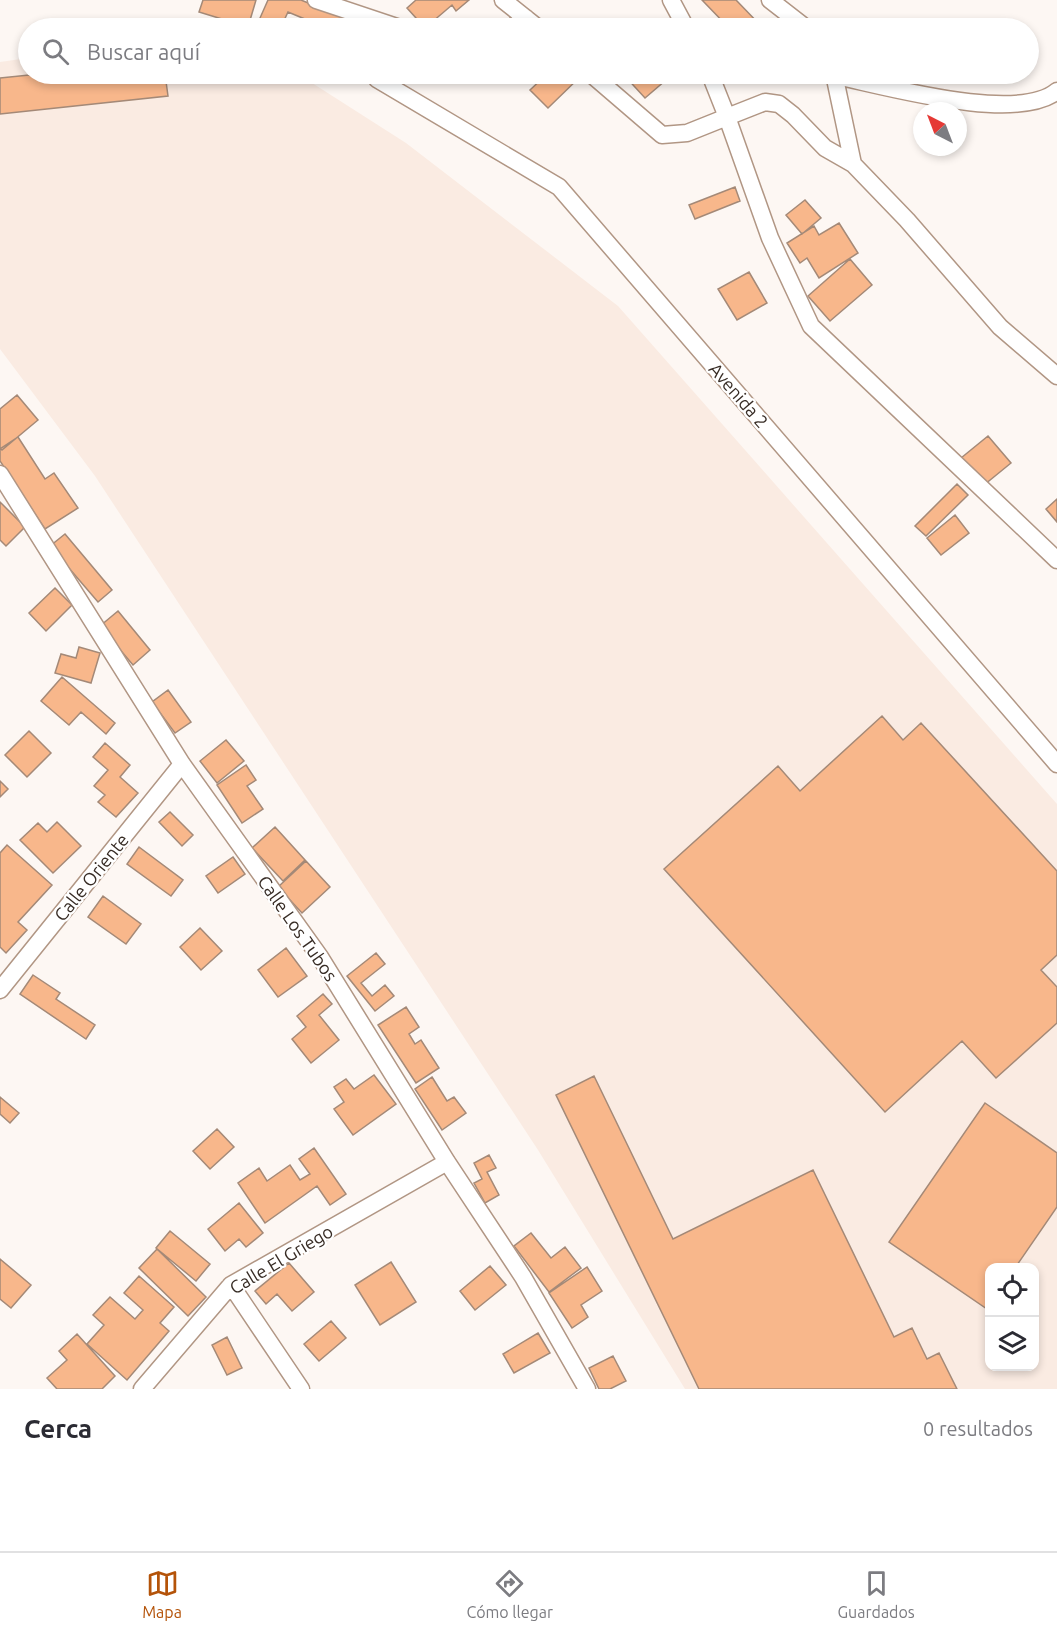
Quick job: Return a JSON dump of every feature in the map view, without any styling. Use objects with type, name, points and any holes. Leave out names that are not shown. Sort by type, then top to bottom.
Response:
[{"type":"street","points":[[316,0],[370,18]]},
{"type":"street","points":[[503,0],[526,18]]},
{"type":"street","points":[[671,0],[681,18]]},
{"type":"street","points":[[770,0],[793,18]]},
{"type":"street","name":"Avenida 2","points":[[385,84],[559,187],[1057,764]]},
{"type":"street","points":[[603,84],[662,135],[687,133],[765,102],[779,104],[825,148],[853,164],[907,220],[1000,327],[1057,376]]},
{"type":"street","points":[[714,84],[770,238],[811,326],[1057,560]]},
{"type":"street","points":[[837,84],[853,164]]},
{"type":"street","points":[[877,84],[962,102],[1024,103],[1049,98],[1057,91]]},
{"type":"street","name":"Calle Los Tubos","points":[[0,474],[182,764],[320,957],[447,1162],[523,1277],[587,1389]]},
{"type":"street","name":"Calle Oriente","points":[[0,990],[182,764]]},
{"type":"street","name":"Calle El Griego","points":[[142,1389],[231,1285],[447,1162]]},
{"type":"street","points":[[231,1285],[301,1389]]},
{"type":"shaded area","points":[[18,59],[18,84],[314,84],[406,143],[618,306],[1057,804],[1057,1389],[685,1389],[538,1150],[95,476],[0,349],[0,62]]},
{"type":"building","points":[[203,0],[256,0],[251,18],[219,18],[199,12]]},
{"type":"building","points":[[268,0],[301,0],[345,18],[302,18],[288,12],[285,18],[260,18]]},
{"type":"building","points":[[416,0],[469,0],[456,11],[452,5],[437,18],[416,18],[407,8]]},
{"type":"building","points":[[702,0],[736,0],[753,18],[719,18]]},
{"type":"building","points":[[18,76],[18,84],[166,84],[168,96],[0,114],[0,78]]},
{"type":"building","points":[[536,84],[573,84],[548,108],[530,90]]},
{"type":"building","points":[[632,84],[661,84],[645,98]]},
{"type":"building","points":[[735,187],[740,201],[695,219],[689,205]]},
{"type":"building","points":[[805,200],[821,218],[802,234],[786,215]]},
{"type":"building","points":[[839,223],[858,253],[819,278],[807,258],[800,263],[787,243],[814,226],[819,235]]},
{"type":"building","points":[[850,259],[872,285],[830,321],[808,296]]},
{"type":"building","points":[[749,272],[767,303],[737,320],[718,289]]},
{"type":"building","points":[[17,395],[38,420],[2,450],[0,448],[0,409]]},
{"type":"building","points":[[988,436],[1011,463],[984,485],[961,458]]},
{"type":"building","points":[[18,437],[45,479],[54,473],[78,508],[45,529],[0,461],[0,449]]},
{"type":"building","points":[[957,484],[968,495],[926,536],[915,526]]},
{"type":"building","points":[[1057,499],[1057,522],[1046,509]]},
{"type":"building","points":[[0,502],[25,527],[6,546],[0,540]]},
{"type":"building","points":[[955,515],[969,533],[941,555],[927,538]]},
{"type":"building","points":[[65,534],[112,590],[98,602],[50,546]]},
{"type":"building","points":[[55,588],[72,605],[46,631],[29,613]]},
{"type":"building","points":[[118,611],[150,650],[133,665],[100,626]]},
{"type":"building","points":[[79,647],[100,653],[91,683],[55,673],[61,654],[76,658]]},
{"type":"building","points":[[62,677],[115,723],[106,734],[81,712],[69,725],[41,701]]},
{"type":"building","points":[[168,690],[191,722],[175,733],[152,702]]},
{"type":"building","points":[[882,716],[903,740],[921,723],[1057,871],[1057,955],[1041,970],[1057,987],[1057,1023],[996,1078],[962,1041],[885,1112],[664,869],[778,766],[800,791]]},
{"type":"building","points":[[29,731],[51,753],[27,777],[5,755]]},
{"type":"building","points":[[226,740],[244,761],[217,783],[200,761]]},
{"type":"building","points":[[105,743],[130,765],[120,777],[138,793],[116,817],[98,802],[105,795],[94,786],[108,770],[93,757]]},
{"type":"building","points":[[246,765],[256,780],[247,786],[263,809],[242,823],[217,785]]},
{"type":"building","points":[[0,781],[8,789],[0,797]]},
{"type":"building","points":[[170,812],[193,835],[182,846],[159,822]]},
{"type":"building","points":[[57,822],[81,846],[53,873],[20,840],[38,823],[47,832]]},
{"type":"building","points":[[275,827],[305,860],[283,881],[252,848]]},
{"type":"building","points":[[7,845],[52,885],[18,922],[27,930],[6,953],[0,947],[0,853]]},
{"type":"building","points":[[139,847],[183,880],[171,896],[127,864]]},
{"type":"building","points":[[233,857],[245,874],[218,893],[206,876]]},
{"type":"building","points":[[306,861],[330,887],[302,913],[278,887]]},
{"type":"building","points":[[103,896],[141,924],[126,944],[88,917]]},
{"type":"building","points":[[200,928],[222,951],[201,970],[180,947]]},
{"type":"building","points":[[286,948],[307,976],[278,997],[258,970]]},
{"type":"building","points":[[376,953],[385,964],[361,983],[372,996],[385,985],[394,996],[375,1011],[347,976]]},
{"type":"building","points":[[33,975],[60,993],[56,999],[95,1025],[86,1039],[20,994]]},
{"type":"building","points":[[323,994],[332,1004],[319,1015],[339,1040],[311,1063],[292,1039],[306,1027],[297,1016]]},
{"type":"building","points":[[406,1007],[419,1027],[409,1034],[415,1044],[421,1040],[439,1068],[416,1083],[378,1025]]},
{"type":"building","points":[[374,1075],[396,1104],[353,1135],[334,1109],[344,1102],[334,1087],[346,1079],[354,1089]]},
{"type":"building","points":[[594,1076],[673,1239],[813,1170],[894,1337],[912,1328],[927,1359],[939,1353],[957,1389],[699,1389],[556,1095]]},
{"type":"building","points":[[432,1077],[447,1101],[454,1097],[466,1113],[442,1130],[415,1089]]},
{"type":"building","points":[[0,1097],[19,1113],[10,1123],[0,1114]]},
{"type":"building","points":[[985,1103],[1057,1153],[1057,1207],[1018,1263],[985,1263],[985,1308],[889,1242]]},
{"type":"building","points":[[217,1129],[234,1147],[210,1169],[193,1151]]},
{"type":"building","points":[[314,1148],[346,1194],[330,1205],[317,1186],[265,1223],[238,1183],[259,1168],[267,1181],[290,1165],[300,1180],[310,1174],[299,1159]]},
{"type":"building","points":[[489,1155],[496,1168],[487,1172],[499,1195],[485,1203],[474,1183],[482,1179],[474,1163]]},
{"type":"building","points":[[239,1203],[263,1233],[246,1247],[239,1239],[225,1251],[208,1229]]},
{"type":"building","points":[[170,1231],[210,1264],[196,1281],[156,1248]]},
{"type":"building","points":[[531,1233],[551,1258],[565,1247],[581,1268],[549,1292],[514,1246]]},
{"type":"building","points":[[157,1249],[206,1297],[188,1316],[139,1268]]},
{"type":"building","points":[[0,1259],[31,1285],[11,1308],[0,1299]]},
{"type":"building","points":[[391,1262],[416,1302],[380,1325],[355,1285]]},
{"type":"building","points":[[289,1263],[314,1292],[292,1311],[277,1294],[266,1304],[255,1291]]},
{"type":"building","points":[[490,1266],[506,1285],[475,1310],[460,1291]]},
{"type":"building","points":[[587,1267],[602,1291],[581,1305],[588,1317],[572,1328],[549,1293]]},
{"type":"building","points":[[139,1276],[174,1307],[160,1323],[169,1331],[127,1380],[87,1344],[104,1325],[93,1315],[110,1297],[135,1319],[143,1310],[124,1293]]},
{"type":"building","points":[[331,1321],[346,1338],[319,1361],[304,1344]]},
{"type":"building","points":[[538,1333],[550,1353],[514,1373],[503,1354]]},
{"type":"building","points":[[77,1334],[115,1376],[102,1389],[57,1389],[47,1378],[67,1360],[59,1351]]},
{"type":"building","points":[[227,1337],[242,1368],[227,1375],[212,1345]]},
{"type":"building","points":[[613,1356],[626,1381],[610,1389],[599,1389],[589,1368]]}]
